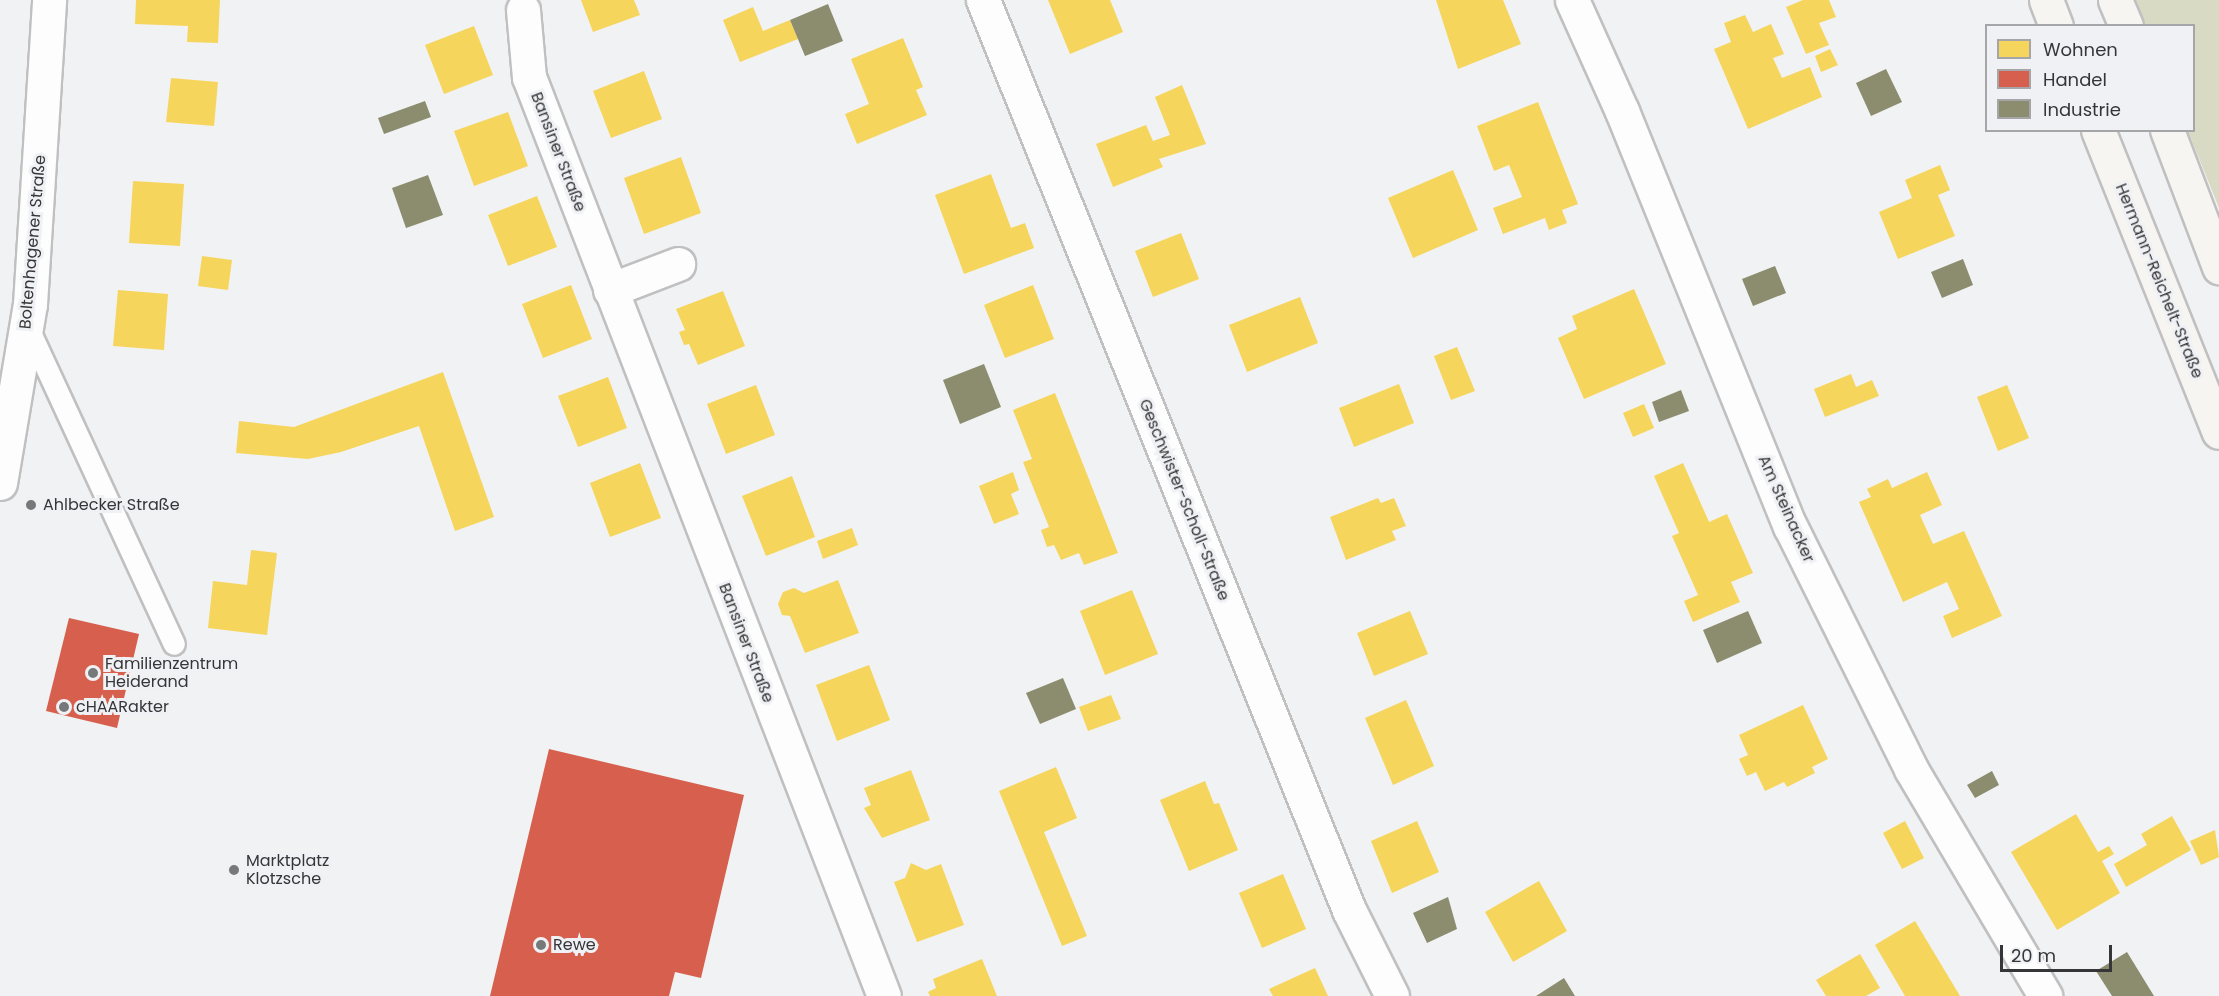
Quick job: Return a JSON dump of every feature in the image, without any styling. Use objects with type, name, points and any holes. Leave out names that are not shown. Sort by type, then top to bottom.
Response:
[{"type":"main road","points":[[2046,0],[2055,24]]},
{"type":"main road","points":[[2115,0],[2125,24]]},
{"type":"main road","name":"Hermann-Reichelt-Straße","points":[[2099,132],[2219,432]]},
{"type":"main road","points":[[2168,132],[2219,267]]},
{"type":"street","name":"Boltenhagener Straße","points":[[0,483],[27,326],[49,0]]},
{"type":"street","name":"Geschwister-Scholl-Straße","points":[[983,0],[1344,899],[1392,996]]},
{"type":"street","name":"Am Steinacker","points":[[1572,0],[1622,111],[1790,525],[1911,769],[2045,996]]},
{"type":"street","name":"Bansiner Straße","points":[[523,10],[529,77],[884,996]]},
{"type":"street","points":[[610,290],[678,264]]},
{"type":"lane","points":[[27,326],[174,644]]},
{"type":"green space","points":[[2135,0],[2219,0],[2219,208],[2188,132],[2195,132],[2195,24],[2145,24]]},
{"type":"building: Wohnen","points":[[136,0],[220,0],[218,43],[187,42],[188,26],[135,24]]},
{"type":"building: Wohnen","points":[[581,0],[634,0],[640,15],[593,32]]},
{"type":"building: Wohnen","points":[[1048,0],[1110,0],[1123,32],[1070,54]]},
{"type":"building: Wohnen","points":[[1436,0],[1503,0],[1521,44],[1458,69]]},
{"type":"building: Wohnen","points":[[1803,0],[1829,0],[1836,17],[1819,23],[1829,45],[1806,54],[1786,7]]},
{"type":"building: Wohnen","points":[[753,7],[763,31],[790,20],[798,39],[740,62],[723,20]]},
{"type":"building: Wohnen","points":[[1745,15],[1753,32],[1771,24],[1784,54],[1773,58],[1782,78],[1810,67],[1822,97],[1748,129],[1714,49],[1731,42],[1724,23]]},
{"type":"building: Wohnen","points":[[474,26],[493,75],[444,94],[425,45]]},
{"type":"building: Wohnen","points":[[903,38],[923,87],[916,90],[927,115],[857,144],[845,114],[869,104],[851,59]]},
{"type":"building: Wohnen","points":[[1830,49],[1838,65],[1821,72],[1815,56]]},
{"type":"building: Wohnen","points":[[644,71],[662,119],[611,138],[593,91]]},
{"type":"building: Wohnen","points":[[171,78],[218,82],[214,126],[166,122]]},
{"type":"building: Wohnen","points":[[1182,85],[1206,144],[1159,159],[1163,167],[1113,187],[1096,144],[1146,125],[1153,141],[1170,135],[1155,97]]},
{"type":"building: Wohnen","points":[[1538,102],[1578,204],[1562,210],[1567,223],[1549,230],[1545,218],[1503,234],[1493,208],[1522,197],[1509,165],[1494,171],[1477,126]]},
{"type":"building: Wohnen","points":[[508,112],[528,166],[474,186],[454,131]]},
{"type":"building: Wohnen","points":[[681,157],[701,213],[644,234],[624,178]]},
{"type":"building: Wohnen","points":[[1940,165],[1950,190],[1938,195],[1955,236],[1898,259],[1879,212],[1912,198],[1905,180]]},
{"type":"building: Wohnen","points":[[1453,170],[1478,230],[1413,258],[1388,198]]},
{"type":"building: Wohnen","points":[[991,174],[1011,228],[1025,223],[1034,248],[964,274],[935,195]]},
{"type":"building: Wohnen","points":[[133,181],[184,184],[180,246],[129,243]]},
{"type":"building: Wohnen","points":[[537,196],[557,247],[508,266],[488,215]]},
{"type":"building: Wohnen","points":[[1181,233],[1199,279],[1153,297],[1135,251]]},
{"type":"building: Wohnen","points":[[202,256],[232,260],[228,290],[198,286]]},
{"type":"building: Wohnen","points":[[571,285],[592,339],[543,358],[522,304]]},
{"type":"building: Wohnen","points":[[1033,285],[1054,339],[1005,358],[984,305]]},
{"type":"building: Wohnen","points":[[1634,289],[1666,364],[1584,399],[1558,338],[1577,329],[1572,316]]},
{"type":"building: Wohnen","points":[[118,290],[168,294],[164,350],[113,346]]},
{"type":"building: Wohnen","points":[[723,291],[745,346],[698,365],[689,344],[684,345],[679,332],[685,330],[676,309]]},
{"type":"building: Wohnen","points":[[1300,297],[1318,343],[1247,372],[1229,325]]},
{"type":"building: Wohnen","points":[[1457,347],[1475,391],[1451,400],[1434,356]]},
{"type":"building: Wohnen","points":[[443,372],[494,517],[455,531],[419,426],[341,452],[308,459],[236,453],[239,421],[294,427]]},
{"type":"building: Wohnen","points":[[1851,374],[1856,387],[1872,380],[1879,396],[1825,417],[1814,389]]},
{"type":"building: Wohnen","points":[[608,377],[627,428],[578,447],[558,396]]},
{"type":"building: Wohnen","points":[[1399,384],[1414,423],[1354,447],[1339,408]]},
{"type":"building: Wohnen","points":[[756,385],[775,435],[726,454],[707,404]]},
{"type":"building: Wohnen","points":[[2007,385],[2029,438],[1998,451],[1977,397]]},
{"type":"building: Wohnen","points":[[1055,393],[1118,553],[1084,565],[1079,553],[1061,560],[1054,545],[1047,547],[1041,530],[1049,527],[1023,462],[1032,459],[1013,410]]},
{"type":"building: Wohnen","points":[[1644,404],[1654,428],[1633,437],[1623,413]]},
{"type":"building: Wohnen","points":[[640,463],[661,518],[610,537],[590,483]]},
{"type":"building: Wohnen","points":[[1683,463],[1709,522],[1727,514],[1753,573],[1731,582],[1740,602],[1693,622],[1684,601],[1698,595],[1672,536],[1679,533],[1654,476]]},
{"type":"building: Wohnen","points":[[1013,472],[1019,490],[1011,494],[1019,514],[994,524],[979,486]]},
{"type":"building: Wohnen","points":[[1927,472],[1942,505],[1920,515],[1933,544],[1964,531],[2002,616],[1952,638],[1943,616],[1959,609],[1947,582],[1903,602],[1859,502],[1871,497],[1867,489],[1888,479],[1892,488]]},
{"type":"building: Wohnen","points":[[792,476],[815,537],[766,556],[742,496]]},
{"type":"building: Wohnen","points":[[1378,498],[1381,503],[1394,498],[1406,526],[1392,531],[1396,540],[1346,560],[1330,517]]},
{"type":"building: Wohnen","points":[[852,528],[858,545],[823,559],[817,541]]},
{"type":"building: Wohnen","points":[[251,550],[277,553],[267,635],[208,628],[213,581],[247,585]]},
{"type":"building: Wohnen","points":[[838,580],[859,633],[805,653],[790,616],[782,615],[778,604],[783,592],[794,588],[804,593]]},
{"type":"building: Wohnen","points":[[1132,590],[1158,654],[1105,675],[1080,611]]},
{"type":"building: Wohnen","points":[[1410,611],[1428,654],[1374,676],[1357,633]]},
{"type":"building: Wohnen","points":[[869,665],[890,720],[837,741],[816,685]]},
{"type":"building: Wohnen","points":[[1111,695],[1121,719],[1088,731],[1079,707]]},
{"type":"building: Wohnen","points":[[1406,700],[1434,766],[1393,785],[1365,718]]},
{"type":"building: Wohnen","points":[[1803,705],[1828,759],[1812,767],[1815,773],[1787,787],[1784,782],[1765,791],[1756,772],[1747,776],[1739,759],[1748,755],[1739,735]]},
{"type":"building: Wohnen","points":[[1056,767],[1077,818],[1044,832],[1087,936],[1062,946],[999,791]]},
{"type":"building: Wohnen","points":[[911,770],[930,820],[882,838],[864,808],[871,805],[864,788]]},
{"type":"building: Wohnen","points":[[1205,781],[1214,804],[1219,803],[1238,850],[1189,871],[1160,800]]},
{"type":"building: Wohnen","points":[[2076,814],[2098,852],[2109,846],[2114,854],[2102,861],[2120,893],[2057,930],[2011,852]]},
{"type":"building: Wohnen","points":[[2172,816],[2191,850],[2126,887],[2114,864],[2147,845],[2141,834]]},
{"type":"building: Wohnen","points":[[1417,821],[1439,872],[1392,893],[1371,841]]},
{"type":"building: Wohnen","points":[[1905,821],[1924,858],[1902,869],[1883,833]]},
{"type":"building: Wohnen","points":[[2215,830],[2219,857],[2201,865],[2190,841]]},
{"type":"building: Wohnen","points":[[911,863],[926,870],[941,864],[964,925],[917,942],[894,882],[905,878]]},
{"type":"building: Wohnen","points":[[1283,874],[1306,929],[1262,948],[1239,893]]},
{"type":"building: Wohnen","points":[[1539,881],[1567,931],[1513,962],[1485,912]]},
{"type":"building: Wohnen","points":[[1915,921],[1960,996],[1905,996],[1875,945]]},
{"type":"building: Wohnen","points":[[1860,954],[1880,988],[1866,996],[1826,996],[1816,980]]},
{"type":"building: Wohnen","points":[[982,959],[997,996],[930,996],[928,992],[936,988],[933,979]]},
{"type":"building: Wohnen","points":[[1315,968],[1328,996],[1273,996],[1269,989]]},
{"type":"building: Handel","name":"Familienzentrum Heiderand","points":[[69,618],[139,634],[117,728],[46,711]]},
{"type":"building: Handel","points":[[549,749],[744,795],[701,978],[675,972],[669,996],[490,996]]},
{"type":"building: Industrie","points":[[828,4],[843,41],[805,56],[790,20]]},
{"type":"building: Industrie","points":[[1886,69],[1902,102],[1871,116],[1856,83]]},
{"type":"building: Industrie","points":[[425,101],[431,117],[384,134],[378,118]]},
{"type":"building: Industrie","points":[[428,175],[443,215],[406,228],[392,188]]},
{"type":"building: Industrie","points":[[1963,259],[1973,285],[1942,298],[1931,272]]},
{"type":"building: Industrie","points":[[1775,266],[1786,293],[1753,306],[1742,279]]},
{"type":"building: Industrie","points":[[984,364],[1001,407],[960,424],[943,380]]},
{"type":"building: Industrie","points":[[1681,390],[1689,411],[1659,422],[1652,402]]},
{"type":"building: Industrie","points":[[1748,611],[1762,643],[1717,663],[1703,630]]},
{"type":"building: Industrie","points":[[1063,678],[1076,709],[1040,724],[1026,693]]},
{"type":"building: Industrie","points":[[1992,771],[1999,785],[1975,798],[1967,785]]},
{"type":"building: Industrie","points":[[1448,897],[1457,929],[1427,943],[1413,913]]},
{"type":"building: Industrie","points":[[2127,952],[2154,996],[2112,996],[2096,971]]},
{"type":"building: Industrie","points":[[1564,978],[1575,996],[1536,996]]},
{"type":"place","name":"Ahlbecker Straße","points":[[31,505]]},
{"type":"place","name":"Familienzentrum Heiderand","points":[[93,673]]},
{"type":"place","name":"cHAARakter","points":[[64,707]]},
{"type":"place","name":"Marktplatz Klotzsche","points":[[234,870]]},
{"type":"place","name":"Rewe","points":[[541,945]]}]
